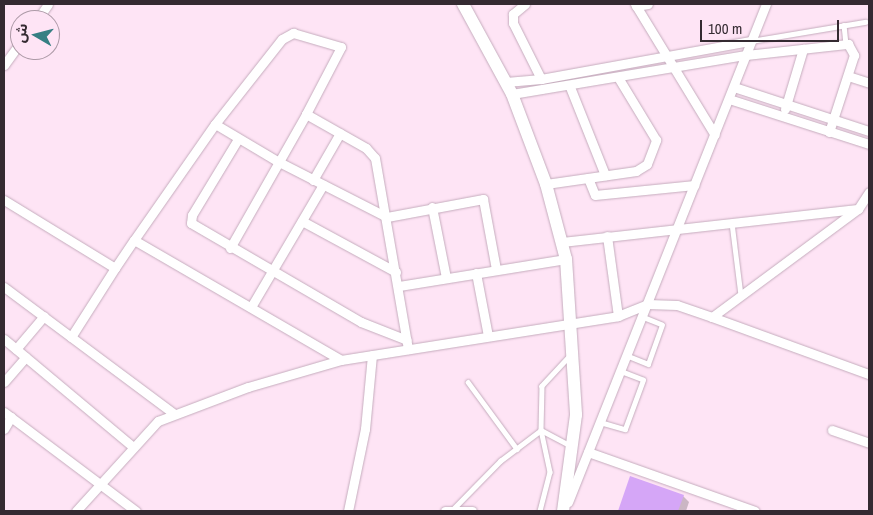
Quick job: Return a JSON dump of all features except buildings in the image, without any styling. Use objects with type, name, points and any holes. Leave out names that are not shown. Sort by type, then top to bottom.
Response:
[{"type":"main road","points":[[463,4],[512,94],[546,184],[566,258],[573,322],[574,447],[563,511]]},
{"type":"street","points":[[525,4],[514,14],[512,24],[541,79]]},
{"type":"street","points":[[648,4],[636,5],[673,70],[715,135]]},
{"type":"street","points":[[563,511],[766,4]]},
{"type":"street","points":[[71,338],[115,268],[215,124],[282,39],[293,33],[341,50],[230,248]]},
{"type":"street","points":[[506,82],[541,79],[666,58],[751,41]]},
{"type":"street","points":[[512,94],[570,87],[673,70],[746,55],[846,44],[855,51],[829,132]]},
{"type":"street","points":[[782,116],[803,48]]},
{"type":"street","points":[[848,76],[869,82]]},
{"type":"street","points":[[546,184],[643,168],[656,143],[619,79]]},
{"type":"street","points":[[570,87],[605,175]]},
{"type":"street","points":[[734,87],[869,131]]},
{"type":"street","points":[[729,99],[869,144]]},
{"type":"street","points":[[306,114],[340,133],[375,158],[388,217],[408,349]]},
{"type":"street","points":[[215,124],[238,140],[278,162],[388,217],[432,207],[483,199],[496,269]]},
{"type":"street","points":[[313,180],[340,133]]},
{"type":"street","points":[[238,140],[191,218],[197,228],[382,333],[407,340]]},
{"type":"street","points":[[588,178],[595,195],[694,185]]},
{"type":"street","points":[[251,307],[323,185]]},
{"type":"street","points":[[712,317],[858,209],[869,192]]},
{"type":"street","points":[[4,200],[115,268]]},
{"type":"street","points":[[432,207],[446,278]]},
{"type":"street","points":[[562,242],[678,227],[858,209]]},
{"type":"street","points":[[302,221],[396,272]]},
{"type":"street","points":[[608,236],[618,316]]},
{"type":"street","points":[[134,240],[341,360]]},
{"type":"street","points":[[399,286],[566,258]]},
{"type":"street","points":[[476,273],[488,336]]},
{"type":"street","points":[[4,287],[172,413]]},
{"type":"street","points":[[76,511],[132,446],[172,413],[341,360],[618,316],[647,304],[677,305],[869,374]]},
{"type":"street","points":[[16,349],[44,316]]},
{"type":"street","points":[[4,339],[132,446]]},
{"type":"street","points":[[348,511],[365,429],[372,355]]},
{"type":"street","points":[[4,382],[26,357]]},
{"type":"street","points":[[4,429],[7,414],[97,486],[136,511]]},
{"type":"street","points":[[832,430],[869,443]]},
{"type":"street","points":[[588,452],[755,511]]},
{"type":"street","points":[[445,511],[454,508],[472,511]]},
{"type":"lane","points":[[751,41],[865,22]]},
{"type":"lane","points":[[844,25],[846,44]]},
{"type":"lane","points":[[732,222],[741,295]]},
{"type":"lane","points":[[626,355],[648,364],[662,325],[642,317]]},
{"type":"lane","points":[[540,511],[550,472],[541,430],[542,386],[574,352]]},
{"type":"lane","points":[[600,422],[625,429],[643,380],[620,371]]},
{"type":"lane","points":[[468,382],[517,449]]},
{"type":"lane","points":[[541,430],[574,447]]},
{"type":"lane","points":[[454,508],[517,449],[541,430]]}]
